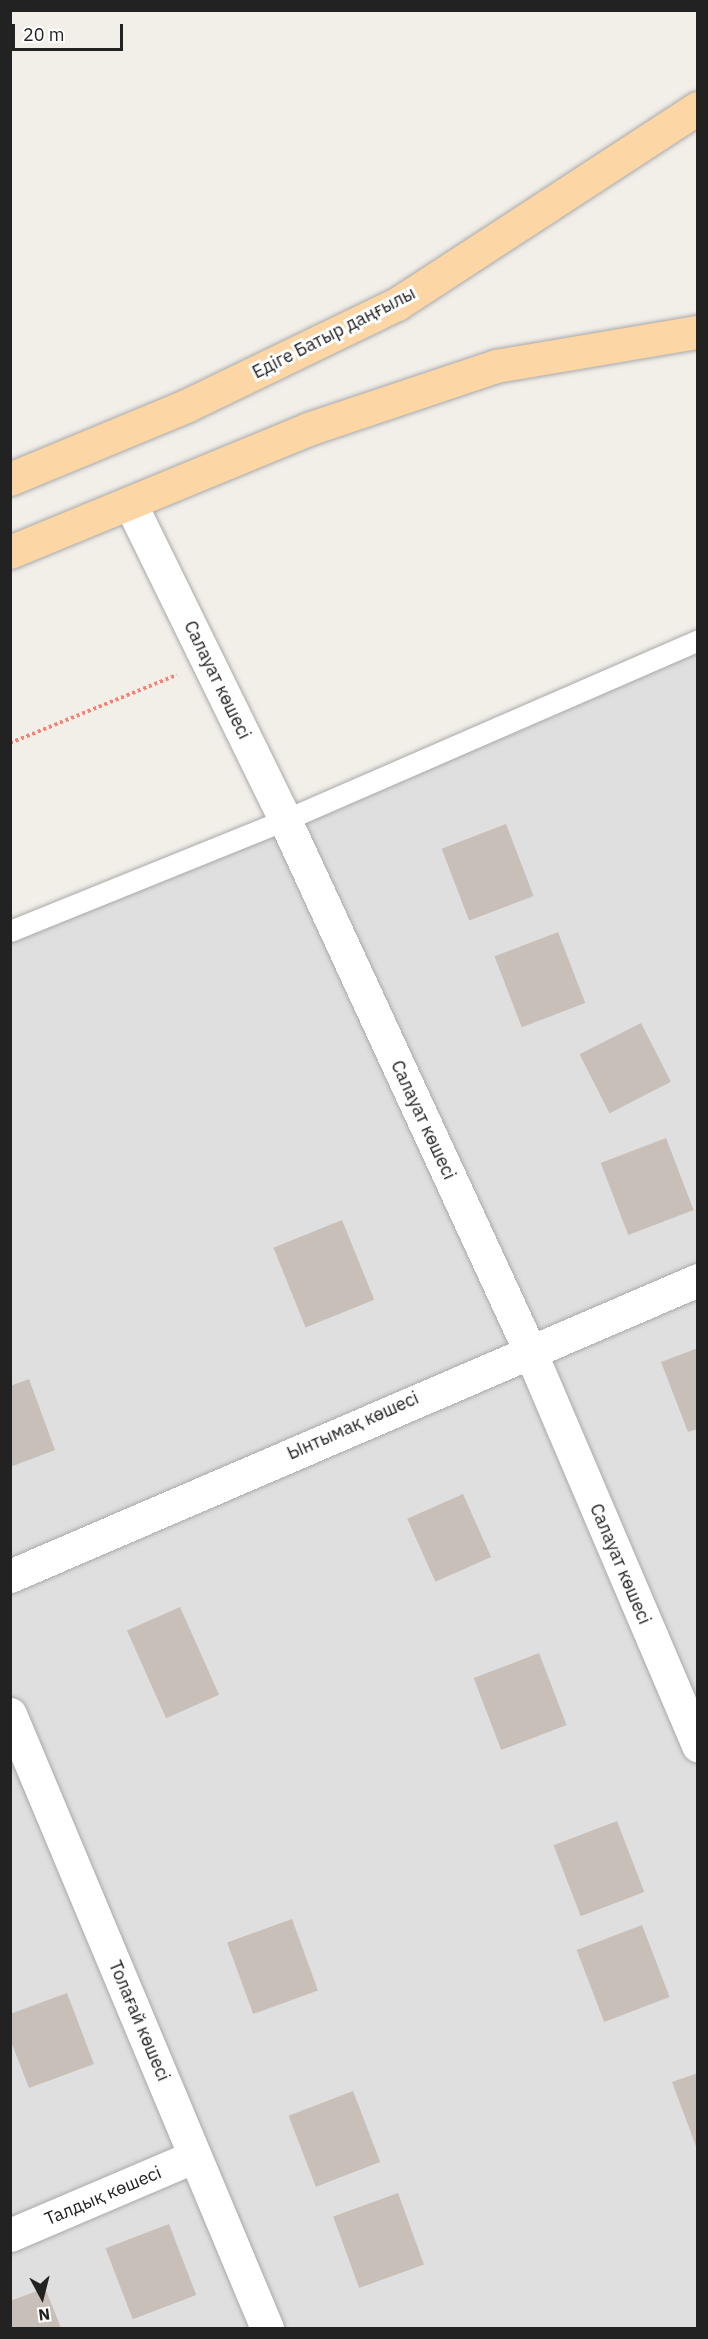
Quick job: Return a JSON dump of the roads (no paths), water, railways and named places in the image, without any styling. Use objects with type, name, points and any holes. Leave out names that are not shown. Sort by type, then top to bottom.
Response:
[{"type":"main road","name":"Едіге Батыр даңғылы","points":[[10,479],[186,406],[397,304],[698,108]]},
{"type":"main road","points":[[10,552],[308,429],[496,366],[698,332]]},
{"type":"street","name":"Салауат көшесі","points":[[130,503],[285,820],[528,1349],[698,1746]]},
{"type":"street","name":"Ынтымақ көшесі","points":[[10,1576],[528,1349],[698,1280]]},
{"type":"street","name":"Толағай көшесі","points":[[10,1714],[267,2328]]},
{"type":"street","name":"Талдық көшесі","points":[[10,2235],[195,2156]]},
{"type":"lane","points":[[10,931],[285,820],[698,640]]}]
